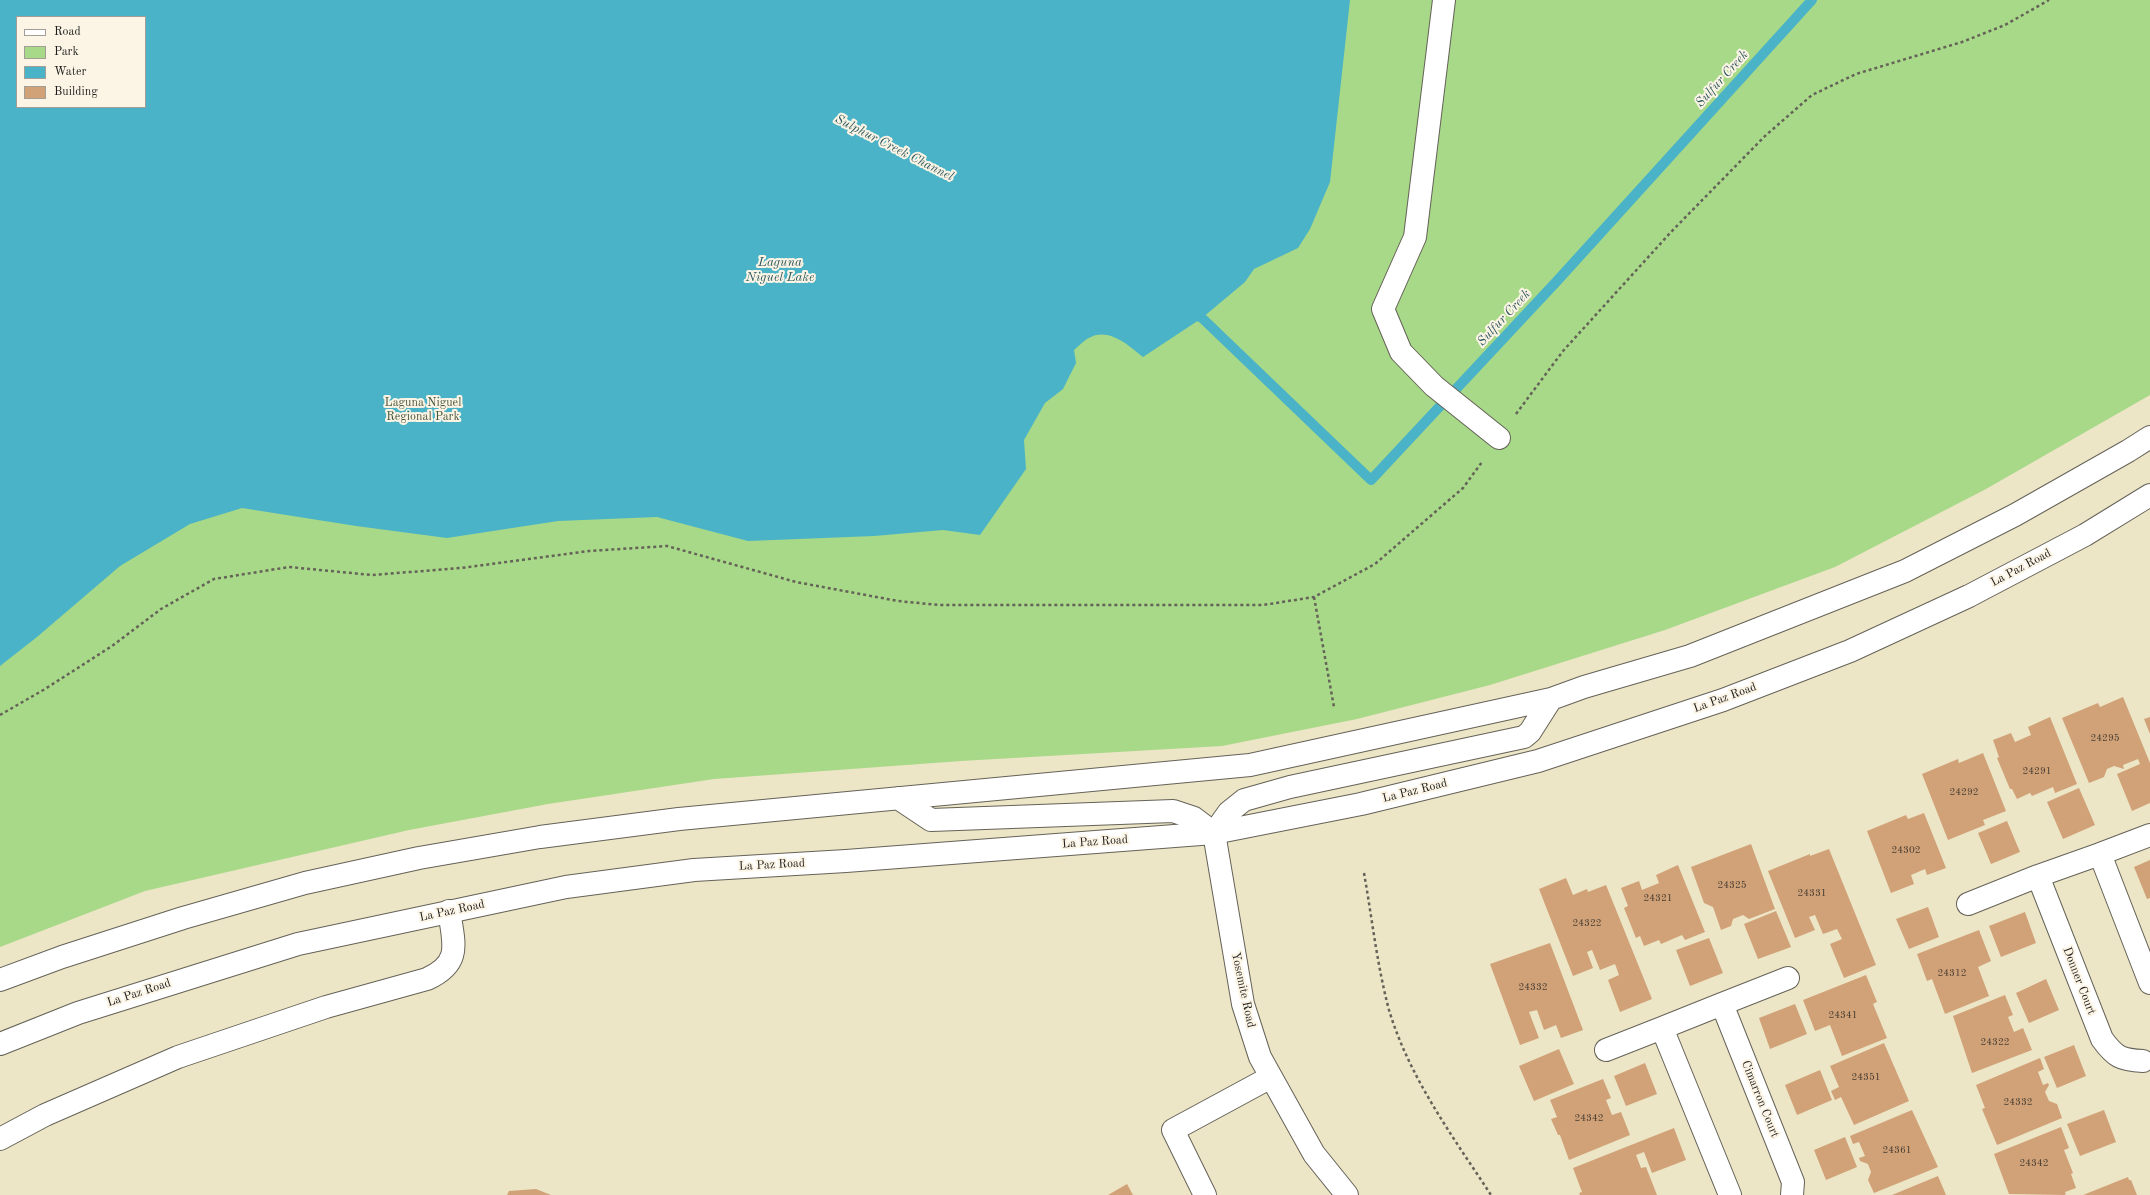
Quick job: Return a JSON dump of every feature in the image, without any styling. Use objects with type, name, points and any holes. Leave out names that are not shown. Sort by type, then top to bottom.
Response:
[{"type":"main road","points":[[1444,0],[1416,237],[1383,309],[1401,352],[1434,386],[1499,438]]},
{"type":"main road","points":[[0,980],[62,957],[183,918],[305,883],[419,858],[540,837],[679,819],[1250,765],[1551,699],[1584,687],[1690,656],[1905,571],[2015,515],[2150,437]]},
{"type":"main road","name":"La Paz Road","points":[[0,1044],[78,1014],[298,944],[566,887],[694,870],[846,861],[1214,833],[1360,804],[1538,761],[1723,700],[1850,651],[1969,596],[2085,535],[2150,495]]},
{"type":"main road","points":[[898,798],[931,820],[1173,811],[1194,818],[1214,833],[1229,812],[1244,800],[1290,787],[1524,737],[1530,732],[1551,699]]},
{"type":"main road","name":"Yosemite Road","points":[[1214,833],[1243,1004],[1260,1057],[1314,1154],[1346,1195]]},
{"type":"main road","points":[[1968,904],[2038,876],[2150,835]]},
{"type":"main road","points":[[2100,854],[2150,983]]},
{"type":"main road","name":"Donner Court","points":[[2038,876],[2102,1039],[2112,1053],[2127,1060],[2148,1063]]},
{"type":"main road","points":[[0,1140],[45,1115],[178,1057],[326,1008],[427,979],[442,972],[451,961],[454,945],[449,911]]},
{"type":"main road","points":[[1606,1050],[1788,978]]},
{"type":"main road","name":"Cimarron Court","points":[[1722,1004],[1793,1182],[1792,1195]]},
{"type":"main road","points":[[1662,1028],[1730,1195]]},
{"type":"main road","points":[[1205,1195],[1173,1130],[1271,1077]]},
{"type":"path","points":[[0,715],[45,689],[112,646],[161,609],[214,579],[289,567],[372,575],[461,568],[589,551],[667,546],[796,582],[898,601],[939,605],[1263,605],[1314,597],[1375,564],[1414,532],[1463,488],[1563,351],[1671,232],[1765,136],[1812,95],[1856,74],[1962,42],[2006,25],[2049,0]]},
{"type":"path","points":[[1314,597],[1334,707]]},
{"type":"path","points":[[1364,873],[1389,1010],[1413,1070],[1450,1133],[1491,1195]]},
{"type":"green space","name":"Laguna Niguel Regional Park","points":[[0,0],[2150,0],[2150,395],[1986,489],[1835,567],[1665,630],[1490,685],[1357,719],[1222,746],[961,761],[714,779],[548,804],[409,830],[145,891],[0,947]]},
{"type":"water","name":"Laguna Niguel Lake","points":[[0,0],[1350,0],[1330,182],[1310,229],[1298,248],[1254,269],[1245,282],[1202,318],[1143,357],[1125,343],[1112,336],[1105,335],[1098,335],[1089,338],[1074,350],[1076,363],[1063,389],[1045,403],[1024,440],[1026,469],[980,535],[943,530],[874,536],[748,541],[657,517],[558,521],[447,538],[356,526],[242,508],[190,524],[120,566],[37,637],[0,666]]},
{"type":"building","points":[[2123,697],[2150,763],[2150,803],[2132,811],[2117,774],[2140,764],[2138,759],[2123,765],[2124,769],[2114,766],[2107,769],[2104,777],[2089,783],[2062,718],[2098,703],[2100,707]]},
{"type":"building","points":[[2050,717],[2077,784],[2055,793],[2053,787],[2032,796],[2030,793],[2017,799],[2012,789],[2010,789],[1997,758],[1999,757],[1993,740],[2011,733],[2015,742],[2031,735],[2028,727]]},
{"type":"building","points":[[2150,717],[2150,734],[2144,719]]},
{"type":"building","points":[[1983,753],[2006,811],[1983,820],[1985,825],[1948,840],[1922,774],[1958,759],[1959,763]]},
{"type":"building","points":[[2079,788],[2095,825],[2063,839],[2047,802]]},
{"type":"building","points":[[1924,813],[1946,868],[1927,875],[1925,869],[1911,875],[1914,884],[1891,893],[1867,831],[1906,815],[1908,819]]},
{"type":"building","points":[[2007,821],[2020,852],[1991,864],[1978,833]]},
{"type":"building","points":[[1751,844],[1775,909],[1749,919],[1743,915],[1733,919],[1731,926],[1721,930],[1713,907],[1704,903],[1691,867]]},
{"type":"building","points":[[1829,849],[1876,965],[1844,978],[1830,944],[1842,939],[1837,929],[1823,934],[1815,915],[1809,917],[1815,930],[1795,938],[1768,871],[1810,854],[1810,856]]},
{"type":"building","points":[[2150,860],[2150,898],[2147,899],[2134,867]]},
{"type":"building","points":[[1678,865],[1705,932],[1685,940],[1682,935],[1661,944],[1659,940],[1644,946],[1640,936],[1636,938],[1624,908],[1628,906],[1621,888],[1639,881],[1642,890],[1659,883],[1656,875]]},
{"type":"building","points":[[1566,878],[1573,895],[1587,889],[1588,892],[1606,885],[1652,999],[1620,1012],[1608,980],[1619,975],[1615,964],[1600,970],[1592,950],[1587,952],[1593,968],[1573,976],[1539,889]]},
{"type":"building","points":[[1928,907],[1939,937],[1909,949],[1896,919]]},
{"type":"building","points":[[1776,911],[1791,947],[1758,959],[1744,924]]},
{"type":"building","points":[[2025,912],[2036,943],[2001,957],[1989,926]]},
{"type":"building","points":[[1979,930],[1991,961],[1978,967],[1989,996],[1945,1014],[1932,979],[1927,981],[1917,954]]},
{"type":"building","points":[[1709,938],[1723,973],[1690,986],[1676,950]]},
{"type":"building","points":[[1550,943],[1583,1030],[1561,1038],[1556,1025],[1544,1030],[1537,1010],[1529,1012],[1539,1038],[1520,1045],[1490,964]]},
{"type":"building","points":[[1866,975],[1877,1002],[1873,1004],[1887,1038],[1842,1056],[1830,1025],[1815,1031],[1803,1000]]},
{"type":"building","points":[[2046,979],[2059,1010],[2029,1023],[2016,993]]},
{"type":"building","points":[[2005,995],[2013,1015],[2008,1017],[2014,1032],[2023,1028],[2032,1050],[1972,1073],[1953,1016]]},
{"type":"building","points":[[1795,1004],[1807,1034],[1770,1049],[1759,1018]]},
{"type":"building","points":[[1884,1043],[1909,1101],[1854,1125],[1841,1097],[1835,1100],[1831,1091],[1839,1087],[1830,1066]]},
{"type":"building","points":[[2074,1045],[2086,1076],[2057,1088],[2044,1057]]},
{"type":"building","points":[[1559,1049],[1574,1084],[1534,1101],[1519,1066]]},
{"type":"building","points":[[2040,1058],[2044,1069],[2038,1072],[2043,1085],[2048,1083],[2049,1085],[2045,1092],[2049,1101],[2057,1104],[2062,1118],[1997,1145],[1982,1109],[1985,1108],[1976,1085]]},
{"type":"building","points":[[1645,1063],[1657,1094],[1626,1106],[1614,1076]]},
{"type":"building","points":[[1820,1070],[1832,1100],[1797,1115],[1785,1085]]},
{"type":"building","points":[[1603,1079],[1611,1098],[1606,1100],[1612,1115],[1621,1112],[1630,1135],[1569,1160],[1560,1135],[1558,1135],[1551,1119],[1557,1117],[1550,1100]]},
{"type":"building","points":[[1912,1110],[1938,1167],[1874,1193],[1868,1180],[1871,1172],[1868,1164],[1860,1161],[1859,1158],[1865,1156],[1859,1142],[1853,1144],[1850,1136]]},
{"type":"building","points":[[2104,1110],[2116,1142],[2080,1156],[2067,1124]]},
{"type":"building","points":[[2061,1127],[2069,1148],[2064,1150],[2073,1173],[2071,1174],[2076,1188],[2065,1192],[2066,1194],[2064,1195],[2009,1194],[1994,1154]]},
{"type":"building","points":[[1674,1128],[1686,1160],[1652,1173],[1644,1152],[1636,1155],[1641,1168],[1646,1167],[1657,1195],[1580,1195],[1579,1193],[1582,1192],[1573,1168]]},
{"type":"building","points":[[1845,1137],[1857,1167],[1826,1180],[1814,1150]]},
{"type":"building","points":[[1938,1176],[1946,1195],[1892,1195]]},
{"type":"building","points":[[2128,1177],[2129,1180],[2131,1180],[2137,1195],[2083,1195]]},
{"type":"building","points":[[1127,1184],[1133,1195],[1108,1195]]},
{"type":"building","points":[[536,1189],[551,1195],[507,1195],[509,1191]]},
{"type":"waterway","name":"Sulfur Creek","points":[[1190,313],[1202,318],[1371,480],[1557,281],[1812,0]]},
{"type":"water label","name":"Sulphur Creek Channel","points":[[894,148]]}]
